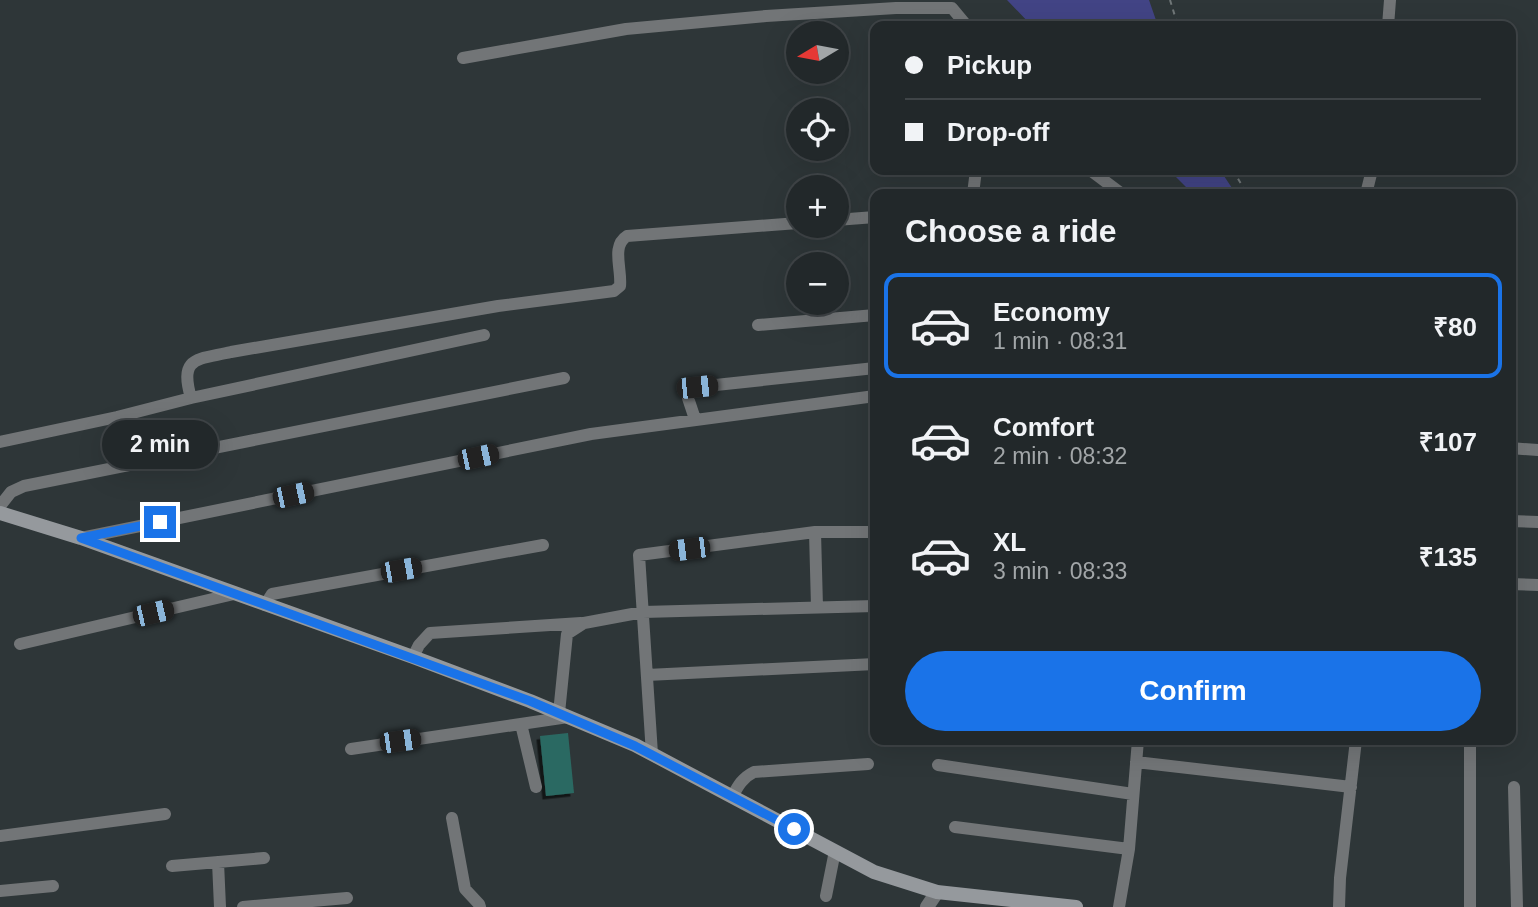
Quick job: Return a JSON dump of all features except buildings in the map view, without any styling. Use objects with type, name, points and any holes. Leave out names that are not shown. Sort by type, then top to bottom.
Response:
[{"type":"main road","points":[[0,513],[81,538],[413,657],[564,715],[652,754],[874,872],[937,892],[998,903],[1067,907]]},
{"type":"street","points":[[1388,21],[1390,0]]},
{"type":"street","points":[[463,58],[626,29],[766,16],[896,8],[952,8],[964,21]]},
{"type":"street","points":[[1097,175],[1115,189]]},
{"type":"street","points":[[849,219],[870,217]]},
{"type":"street","points":[[191,398],[186,376],[194,361],[231,352],[498,306],[614,291],[620,286],[621,277],[618,246],[621,239],[627,236],[786,224]]},
{"type":"street","points":[[758,325],[870,315]]},
{"type":"street","points":[[0,442],[484,335]]},
{"type":"street","points":[[695,419],[688,398],[691,391],[697,387],[870,370]]},
{"type":"street","points":[[0,506],[11,492],[24,486],[564,378]]},
{"type":"street","points":[[81,538],[591,434],[870,397]]},
{"type":"street","points":[[1516,448],[1538,450]]},
{"type":"street","points":[[1516,521],[1538,522]]},
{"type":"street","points":[[652,754],[639,555],[815,533],[870,532]]},
{"type":"street","points":[[815,533],[817,607]]},
{"type":"street","points":[[265,605],[272,594],[543,545]]},
{"type":"street","points":[[1516,584],[1538,585]]},
{"type":"street","points":[[20,644],[234,594]]},
{"type":"street","points":[[413,657],[430,633],[584,623],[643,612],[870,606]]},
{"type":"street","points":[[351,748],[521,724],[564,715],[567,634],[584,623]]},
{"type":"street","points":[[647,675],[870,664]]},
{"type":"street","points":[[521,724],[536,787]]},
{"type":"street","points":[[1119,907],[1129,849],[1138,745]]},
{"type":"street","points":[[1339,907],[1355,745]]},
{"type":"street","points":[[1470,745],[1471,907]]},
{"type":"street","points":[[1136,762],[1351,787]]},
{"type":"street","points":[[732,797],[739,783],[754,772],[868,764]]},
{"type":"street","points":[[938,765],[1133,794]]},
{"type":"street","points":[[1514,787],[1517,907]]},
{"type":"street","points":[[0,836],[165,814]]},
{"type":"street","points":[[452,818],[465,890],[480,907]]},
{"type":"street","points":[[955,827],[1129,849]]},
{"type":"street","points":[[826,897],[835,851]]},
{"type":"street","points":[[172,866],[264,858]]},
{"type":"street","points":[[218,862],[220,907]]},
{"type":"street","points":[[0,891],[53,886]]},
{"type":"street","points":[[927,907],[937,892]]},
{"type":"street","points":[[243,907],[347,898]]},
{"type":"path","points":[[1170,0],[1176,21]]},
{"type":"shaded area","points":[[1007,0],[1149,0],[1156,21],[1027,21]]},
{"type":"shaded area","points":[[1174,175],[1223,175],[1233,189],[1188,189]]},
{"type":"route","points":[[160,522],[81,538],[530,701],[635,746],[794,829]]}]
